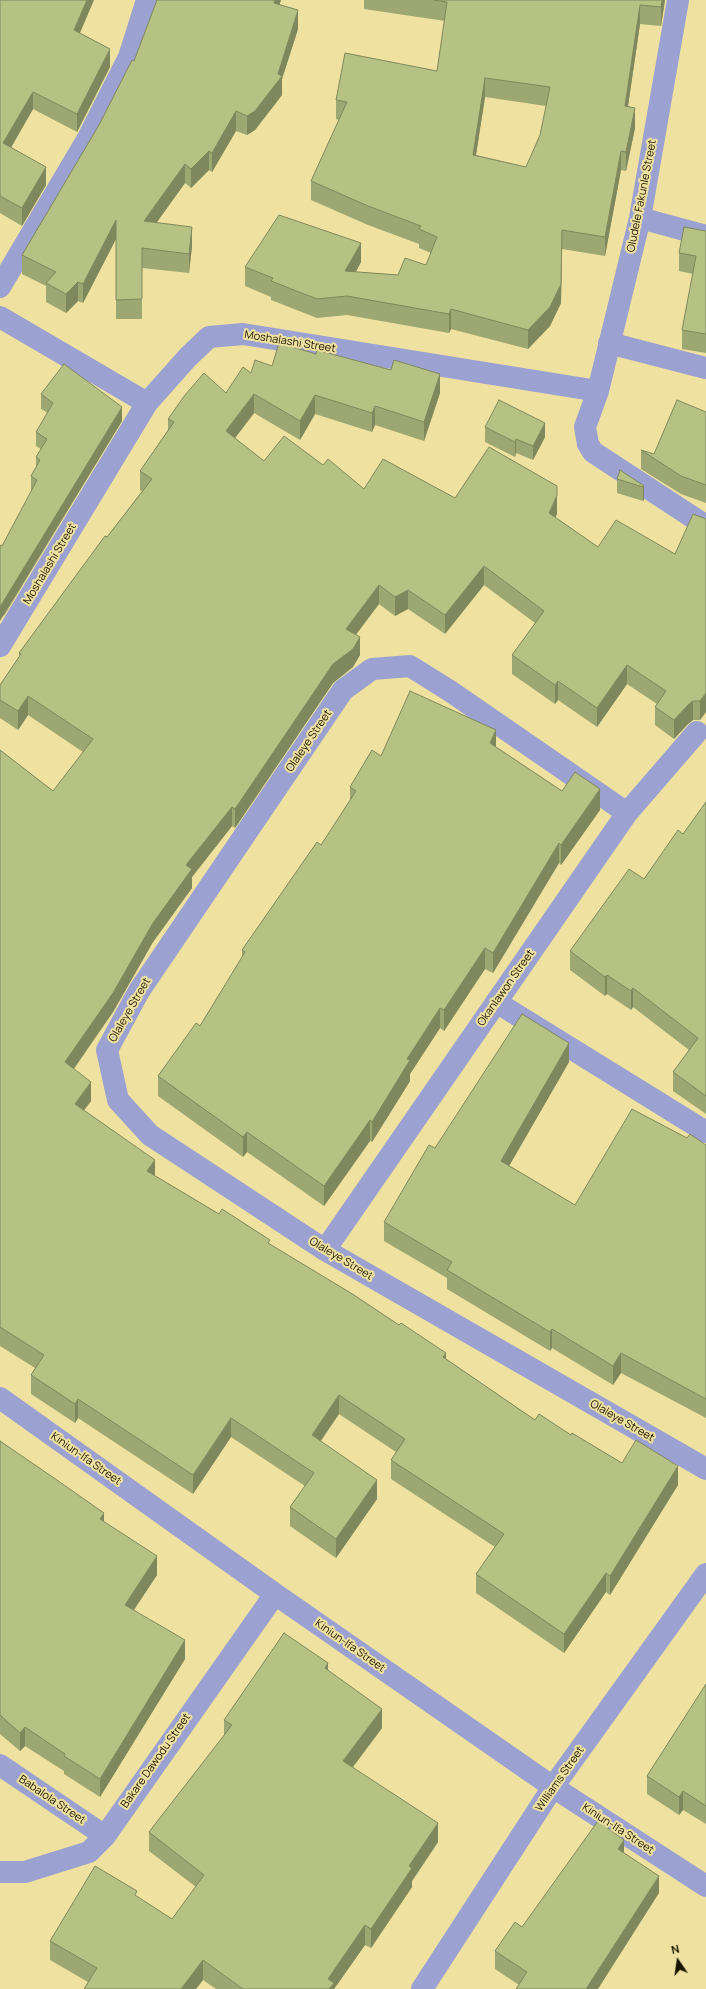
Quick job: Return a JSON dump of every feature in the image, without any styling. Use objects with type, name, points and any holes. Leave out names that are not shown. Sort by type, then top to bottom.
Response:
[{"type":"street","points":[[0,287],[88,138],[129,57],[148,0]]},
{"type":"street","name":"Oludele Fakunle Street","points":[[678,0],[640,218],[598,391],[585,427],[588,444],[593,452],[706,526]]},
{"type":"street","points":[[640,218],[706,236]]},
{"type":"street","points":[[0,317],[147,403]]},
{"type":"street","name":"Moshalashi Street","points":[[0,646],[147,403],[188,357],[209,337],[243,334],[598,391]]},
{"type":"street","points":[[609,343],[706,368]]},
{"type":"street","name":"Olaleye Street","points":[[627,813],[450,691],[410,666],[372,669],[343,690],[139,991],[107,1050],[118,1100],[150,1135],[325,1250],[706,1469]]},
{"type":"street","name":"Okanlawon Street","points":[[325,1250],[627,813],[696,732]]},
{"type":"street","points":[[496,1002],[706,1132]]},
{"type":"street","name":"Kiniun-Ifa Street","points":[[0,1398],[275,1594],[553,1787],[706,1886]]},
{"type":"street","name":"Williams Street","points":[[422,1989],[553,1787],[706,1574]]},
{"type":"street","name":"Bakare Dawodu Street","points":[[0,1872],[25,1872],[89,1852],[105,1836],[275,1594]]},
{"type":"street","name":"Babalola Street","points":[[0,1765],[105,1836]]},
{"type":"building","points":[[0,0],[87,0],[74,30],[110,49],[77,114],[33,92],[3,143],[46,167],[22,208],[0,196]]},
{"type":"building","points":[[157,0],[275,0],[274,3],[298,10],[278,74],[282,76],[255,111],[247,116],[236,111],[212,153],[209,151],[191,169],[185,164],[144,221],[192,227],[189,254],[142,248],[142,299],[116,300],[116,220],[83,284],[78,282],[66,294],[46,283],[56,272],[22,255],[99,125],[132,60],[134,61]]},
{"type":"building","points":[[434,0],[662,0],[661,7],[640,5],[625,106],[635,108],[626,152],[621,151],[605,237],[562,230],[561,284],[550,307],[528,330],[451,309],[449,314],[347,296],[317,299],[271,281],[273,278],[245,267],[279,215],[361,243],[345,271],[398,275],[405,258],[426,265],[437,237],[419,229],[421,226],[368,206],[311,181],[347,102],[336,100],[345,53],[437,71],[447,2]],"holes":[[[485,78],[550,87],[540,135],[526,167],[473,155]]]},
{"type":"building","points":[[684,227],[706,231],[706,334],[682,330],[696,256],[679,253]]},
{"type":"building","points":[[279,343],[316,354],[317,350],[391,370],[394,360],[440,374],[424,422],[375,406],[372,413],[315,395],[300,421],[254,394],[226,431],[264,461],[284,436],[323,465],[328,459],[364,489],[383,459],[455,498],[489,447],[557,486],[557,495],[549,513],[598,547],[616,520],[675,554],[693,514],[706,519],[706,693],[700,701],[693,701],[688,705],[674,720],[655,707],[666,691],[627,665],[597,708],[558,681],[555,685],[512,655],[544,611],[484,566],[445,615],[408,590],[395,597],[379,585],[346,629],[360,637],[353,649],[333,664],[235,809],[232,807],[186,865],[192,869],[153,923],[113,993],[65,1062],[91,1082],[75,1104],[155,1160],[147,1171],[219,1214],[222,1209],[270,1240],[268,1243],[354,1295],[399,1325],[401,1323],[446,1353],[443,1357],[535,1420],[539,1414],[571,1435],[572,1433],[622,1463],[636,1440],[678,1466],[610,1576],[606,1573],[564,1634],[476,1574],[504,1534],[391,1460],[405,1439],[339,1395],[312,1435],[377,1480],[336,1539],[290,1507],[314,1473],[231,1418],[193,1475],[78,1399],[75,1404],[31,1375],[44,1355],[0,1327],[0,750],[53,791],[93,739],[28,696],[18,711],[0,700],[0,685],[21,654],[19,653],[105,536],[107,537],[152,479],[140,471],[174,422],[168,419],[185,395],[204,373],[226,393],[243,367],[251,373],[255,360],[272,366]]},
{"type":"building","points":[[64,364],[122,407],[0,607],[0,545],[2,546],[37,480],[31,476],[40,460],[36,457],[47,439],[36,432],[53,403],[41,394]]},
{"type":"building","points":[[499,400],[545,423],[533,446],[516,439],[515,442],[485,427]]},
{"type":"building","points":[[677,400],[706,412],[706,485],[681,476],[641,450],[654,454]]},
{"type":"building","points":[[620,470],[644,486],[643,487],[617,479]]},
{"type":"building","points":[[410,691],[496,730],[490,743],[562,791],[575,772],[600,789],[561,845],[559,843],[493,953],[485,948],[444,1010],[440,1008],[407,1059],[410,1060],[372,1122],[370,1120],[324,1186],[247,1132],[243,1137],[158,1076],[196,1023],[200,1026],[245,952],[242,950],[317,842],[321,845],[356,791],[350,787],[372,750],[381,756]]},
{"type":"building","points":[[706,802],[706,1096],[673,1072],[698,1038],[633,988],[631,991],[607,975],[605,977],[570,951],[629,869],[644,879],[678,830],[683,834]]},
{"type":"building","points":[[522,1014],[569,1043],[501,1161],[575,1205],[632,1109],[687,1138],[690,1134],[706,1145],[706,1399],[621,1353],[613,1366],[552,1329],[550,1332],[447,1270],[452,1262],[384,1222],[429,1145],[435,1148]]},
{"type":"building","points":[[0,1441],[104,1513],[100,1519],[157,1556],[125,1605],[185,1640],[100,1779],[64,1756],[65,1754],[25,1727],[20,1733],[0,1715]]},
{"type":"building","points":[[284,1633],[328,1663],[325,1668],[382,1709],[343,1761],[438,1823],[409,1866],[412,1868],[371,1929],[365,1925],[328,1979],[334,1983],[329,1989],[243,1989],[203,1960],[181,1989],[84,1989],[97,1968],[50,1941],[95,1866],[137,1891],[135,1895],[172,1919],[204,1875],[149,1832],[232,1725],[224,1720]]},
{"type":"building","points":[[706,1684],[706,1806],[683,1791],[679,1797],[647,1776]]},
{"type":"building","points":[[598,1821],[624,1840],[618,1849],[659,1876],[586,1989],[516,1989],[527,1972],[495,1951],[515,1922],[522,1927]]}]
